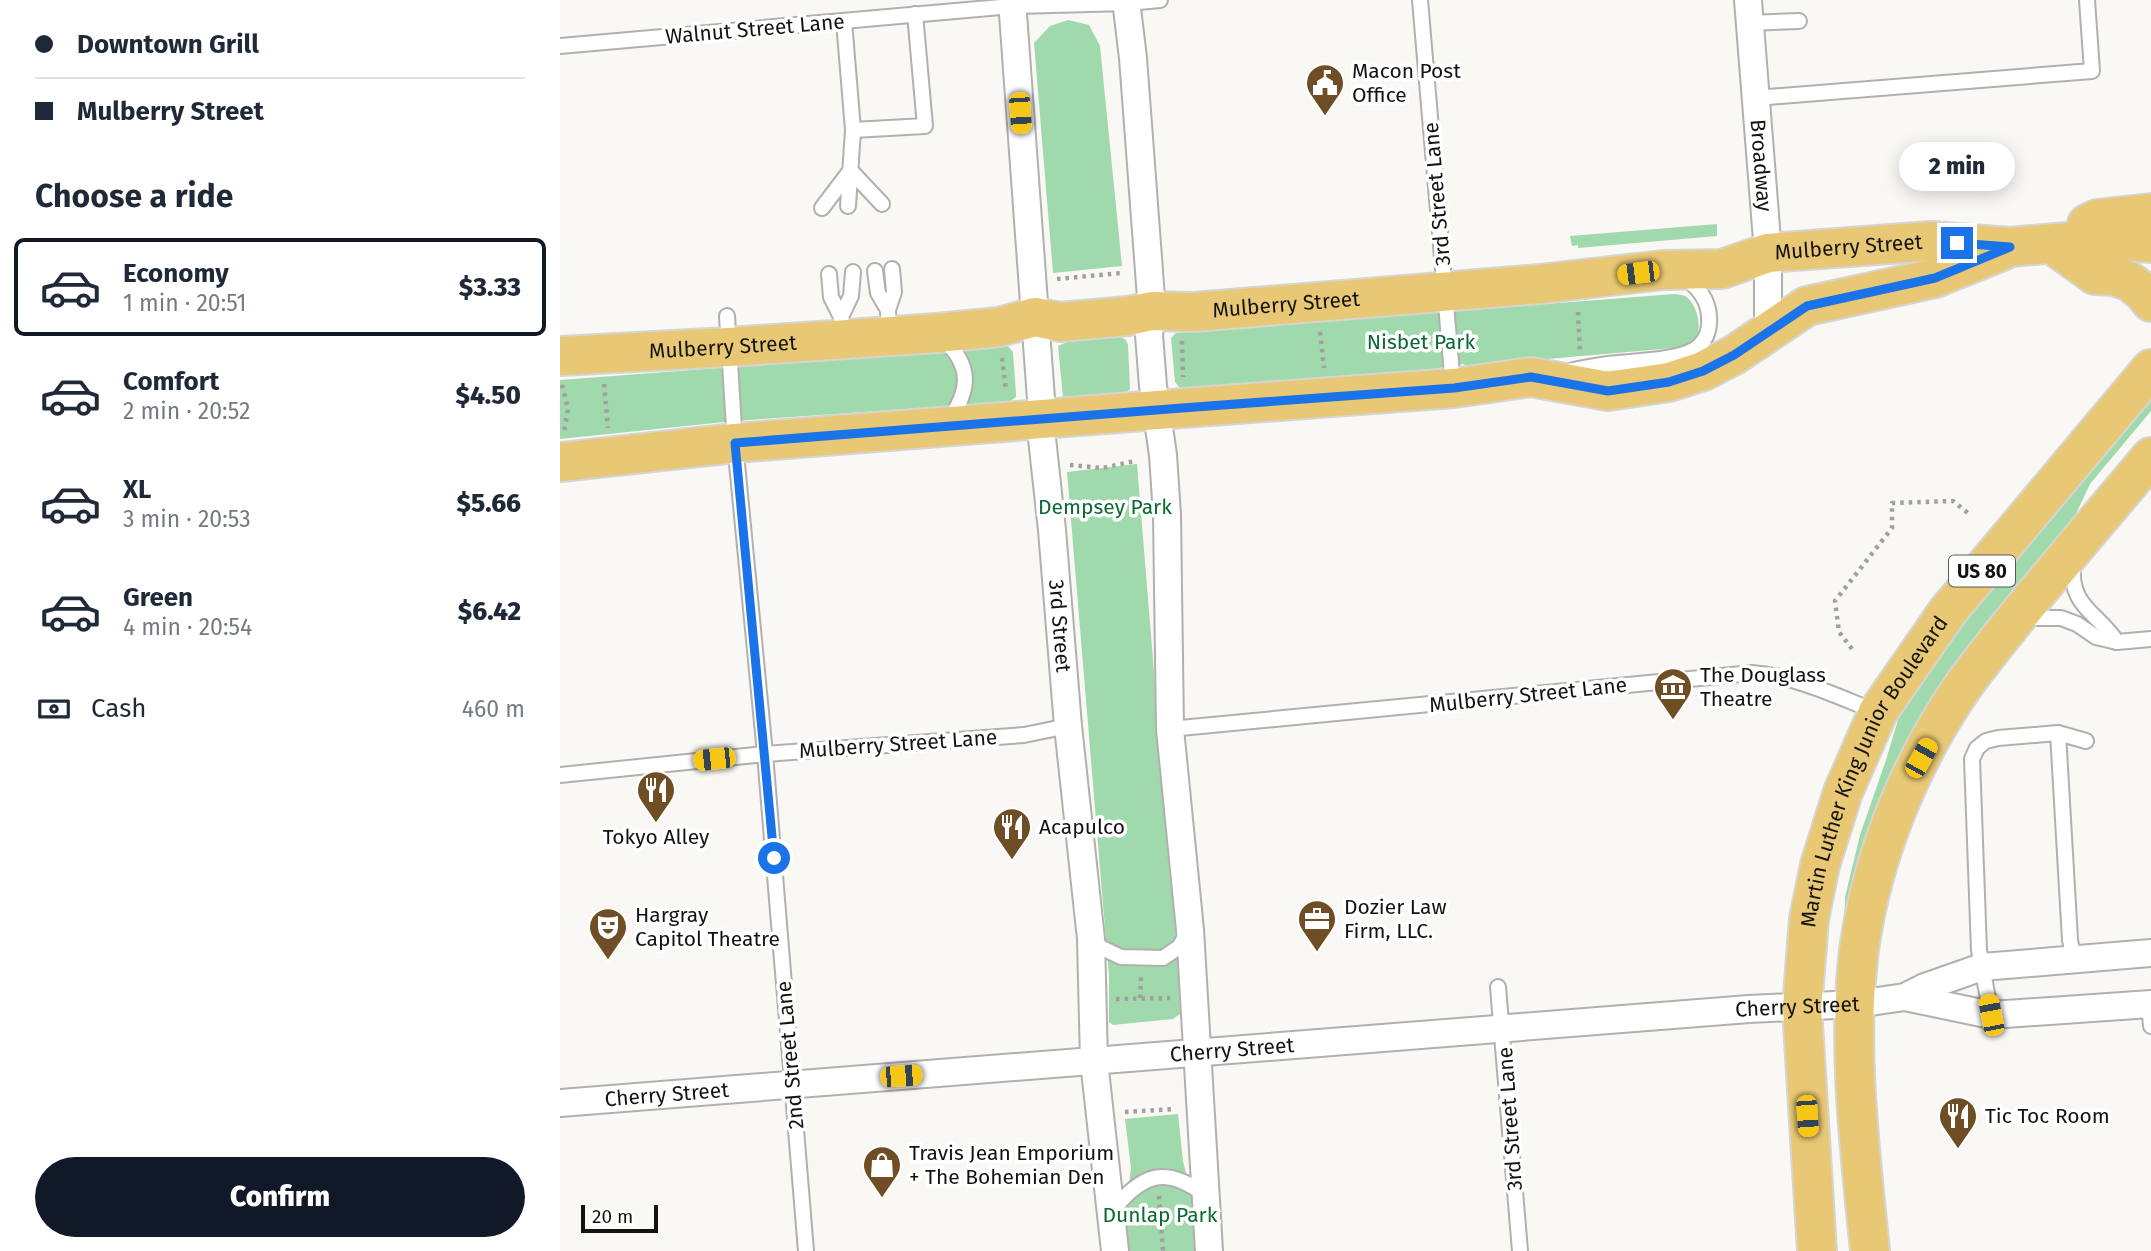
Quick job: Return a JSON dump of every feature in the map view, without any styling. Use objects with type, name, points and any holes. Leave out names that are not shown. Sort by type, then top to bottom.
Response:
[{"type":"main road","points":[[2151,213],[2097,219],[2052,244],[2095,275],[2114,276],[2129,281],[2151,302]]},
{"type":"main road","name":"Mulberry Street","points":[[561,371],[728,332],[841,328],[889,322],[937,333],[999,327],[1035,317],[1060,323],[1152,311],[1193,312],[1540,284],[1663,270],[1721,269],[1768,253],[1931,241],[2010,247],[2110,241],[2151,243]]},
{"type":"main road","name":"Mulberry Street","points":[[562,447],[735,443],[1040,420],[1170,399],[1454,388],[1531,377],[1608,391],[1669,382],[1703,371],[1734,355],[1807,306],[1935,278],[2010,247]]},
{"type":"main road","name":"Martin Luther King Junior Boulevard","points":[[1817,1251],[1802,1008],[1809,919],[1820,865],[1843,792],[1878,712],[1948,611],[2151,369]]},
{"type":"main road","name":"Martin Luther King Junior Boulevard","points":[[1870,1251],[1854,1068],[1859,951],[1869,896],[1880,856],[1921,758],[1965,683],[2151,457]]},
{"type":"street","points":[[1126,2],[1133,58],[1152,311],[1149,335],[1153,386],[1170,399],[1167,515],[1170,729],[1190,930],[1209,1251]]},
{"type":"street","name":"3rd Street","points":[[1012,3],[1041,399],[1040,420],[1091,939],[1094,1061],[1115,1251]]},
{"type":"street","name":"Broadway","points":[[1749,11],[1768,253],[1768,332]]},
{"type":"street","name":"Cherry Street","points":[[560,1103],[1749,1009],[1856,1004],[1905,997],[1982,967],[2151,953]]},
{"type":"street","name":"Cherry Street","points":[[1905,997],[1991,1015],[2150,1011]]},
{"type":"lane","name":"Walnut Street Lane","points":[[560,46],[915,15],[1012,3],[1160,0]]},
{"type":"lane","name":"3rd Street Lane","points":[[1420,0],[1454,388]]},
{"type":"lane","points":[[1756,99],[2092,71],[2087,0]]},
{"type":"lane","points":[[1749,11],[1799,21]]},
{"type":"lane","points":[[853,130],[925,126],[915,15]]},
{"type":"lane","points":[[844,21],[853,130],[848,205]]},
{"type":"lane","points":[[850,170],[874,204]]},
{"type":"lane","points":[[827,208],[850,170]]},
{"type":"lane","points":[[889,322],[894,292],[892,269]]},
{"type":"lane","points":[[1531,377],[1658,359],[1697,348],[1705,339],[1709,328],[1707,304],[1702,294],[1684,278],[1663,270]]},
{"type":"lane","points":[[874,271],[878,293],[889,322]]},
{"type":"lane","points":[[841,328],[851,296],[853,272]]},
{"type":"lane","points":[[833,274],[831,297],[841,328]]},
{"type":"lane","name":"2nd Street Lane","points":[[728,332],[735,443],[765,754],[806,1251]]},
{"type":"lane","points":[[937,333],[956,351],[963,362],[965,378],[959,405],[944,427]]},
{"type":"lane","points":[[2075,548],[2073,568],[2079,600],[2088,612],[2106,625],[2117,642]]},
{"type":"lane","points":[[2016,618],[2061,618],[2096,636],[2117,642],[2151,639]]},
{"type":"lane","name":"Mulberry Street Lane","points":[[1170,729],[1752,673],[1773,674],[1794,680],[1878,712]]},
{"type":"lane","name":"Mulberry Street Lane","points":[[560,775],[765,754],[1024,735],[1068,726]]},
{"type":"lane","points":[[2058,733],[2070,940],[2074,960]]},
{"type":"lane","points":[[1991,1015],[1978,936],[1972,759],[1977,748],[1986,741],[1998,738],[2058,733],[2086,741]]},
{"type":"lane","points":[[1091,939],[1121,957],[1163,958],[1179,947],[1190,930]]},
{"type":"lane","name":"3rd Street Lane","points":[[1498,987],[1520,1251]]},
{"type":"lane","points":[[1112,1211],[1128,1191],[1143,1181],[1159,1177],[1189,1183],[1205,1195]]},
{"type":"path","points":[[1049,279],[1121,273]]},
{"type":"path","points":[[1578,305],[1580,353]]},
{"type":"path","points":[[1320,326],[1324,373]]},
{"type":"path","points":[[1170,399],[1182,335]]},
{"type":"path","points":[[1001,346],[1007,402]]},
{"type":"path","points":[[561,371],[568,409],[562,447]]},
{"type":"path","points":[[604,382],[608,429]]},
{"type":"path","points":[[1064,464],[1102,468],[1135,461]]},
{"type":"path","points":[[1852,649],[1839,632],[1835,601],[1892,528],[1892,503],[1953,500],[1968,513]]},
{"type":"path","points":[[1140,998],[1142,968]]},
{"type":"path","points":[[1108,999],[1180,997]]},
{"type":"path","points":[[1124,1112],[1152,1113],[1177,1109]]},
{"type":"path","points":[[1159,1192],[1163,1251]]},
{"type":"green space","points":[[1068,20],[1089,25],[1100,46],[1122,266],[1053,273],[1034,43],[1050,26]]},
{"type":"green space","points":[[1717,224],[1717,236],[1578,248],[1578,245],[1572,246],[1570,236]]},
{"type":"green space","name":"Nisbet Park","points":[[1674,294],[1689,299],[1699,322],[1695,339],[1674,348],[1180,388],[1175,382],[1171,338],[1176,333]]},
{"type":"green space","points":[[1120,337],[1126,340],[1128,345],[1130,389],[1127,392],[1063,397],[1058,346],[1067,342]]},
{"type":"green space","points":[[1008,346],[1013,352],[1016,394],[1009,402],[734,421],[560,439],[560,380]]},
{"type":"green space","points":[[2151,389],[2151,411],[2090,484],[2064,539],[1844,930],[1845,897],[1860,835],[1903,703],[1922,670]]},
{"type":"green space","name":"Dempsey Park","points":[[1137,464],[1180,1014],[1173,1019],[1113,1025],[1109,1022],[1109,976],[1067,472]]},
{"type":"green space","name":"Dunlap Park","points":[[1178,1114],[1183,1161],[1199,1225],[1201,1251],[1126,1251],[1124,1228],[1131,1168],[1125,1119]]},
{"type":"place","name":"Macon Post Office","points":[[1325,117]]},
{"type":"place","name":"The Douglass Theatre","points":[[1673,721]]},
{"type":"place","name":"Tokyo Alley","points":[[656,824]]},
{"type":"place","name":"Acapulco","points":[[1012,861]]},
{"type":"place","name":"Dozier Law Firm, LLC.","points":[[1317,953]]},
{"type":"place","name":"Hargray Capitol Theatre","points":[[608,961]]},
{"type":"place","name":"Tic Toc Room","points":[[1958,1150]]},
{"type":"place","name":"Travis Jean Emporium + The Bohemian Den","points":[[882,1199]]},
{"type":"route","points":[[774,858],[735,443],[1454,388],[1531,377],[1608,391],[1669,382],[1703,371],[1734,355],[1807,306],[1935,278],[2010,247],[1957,243]]}]
